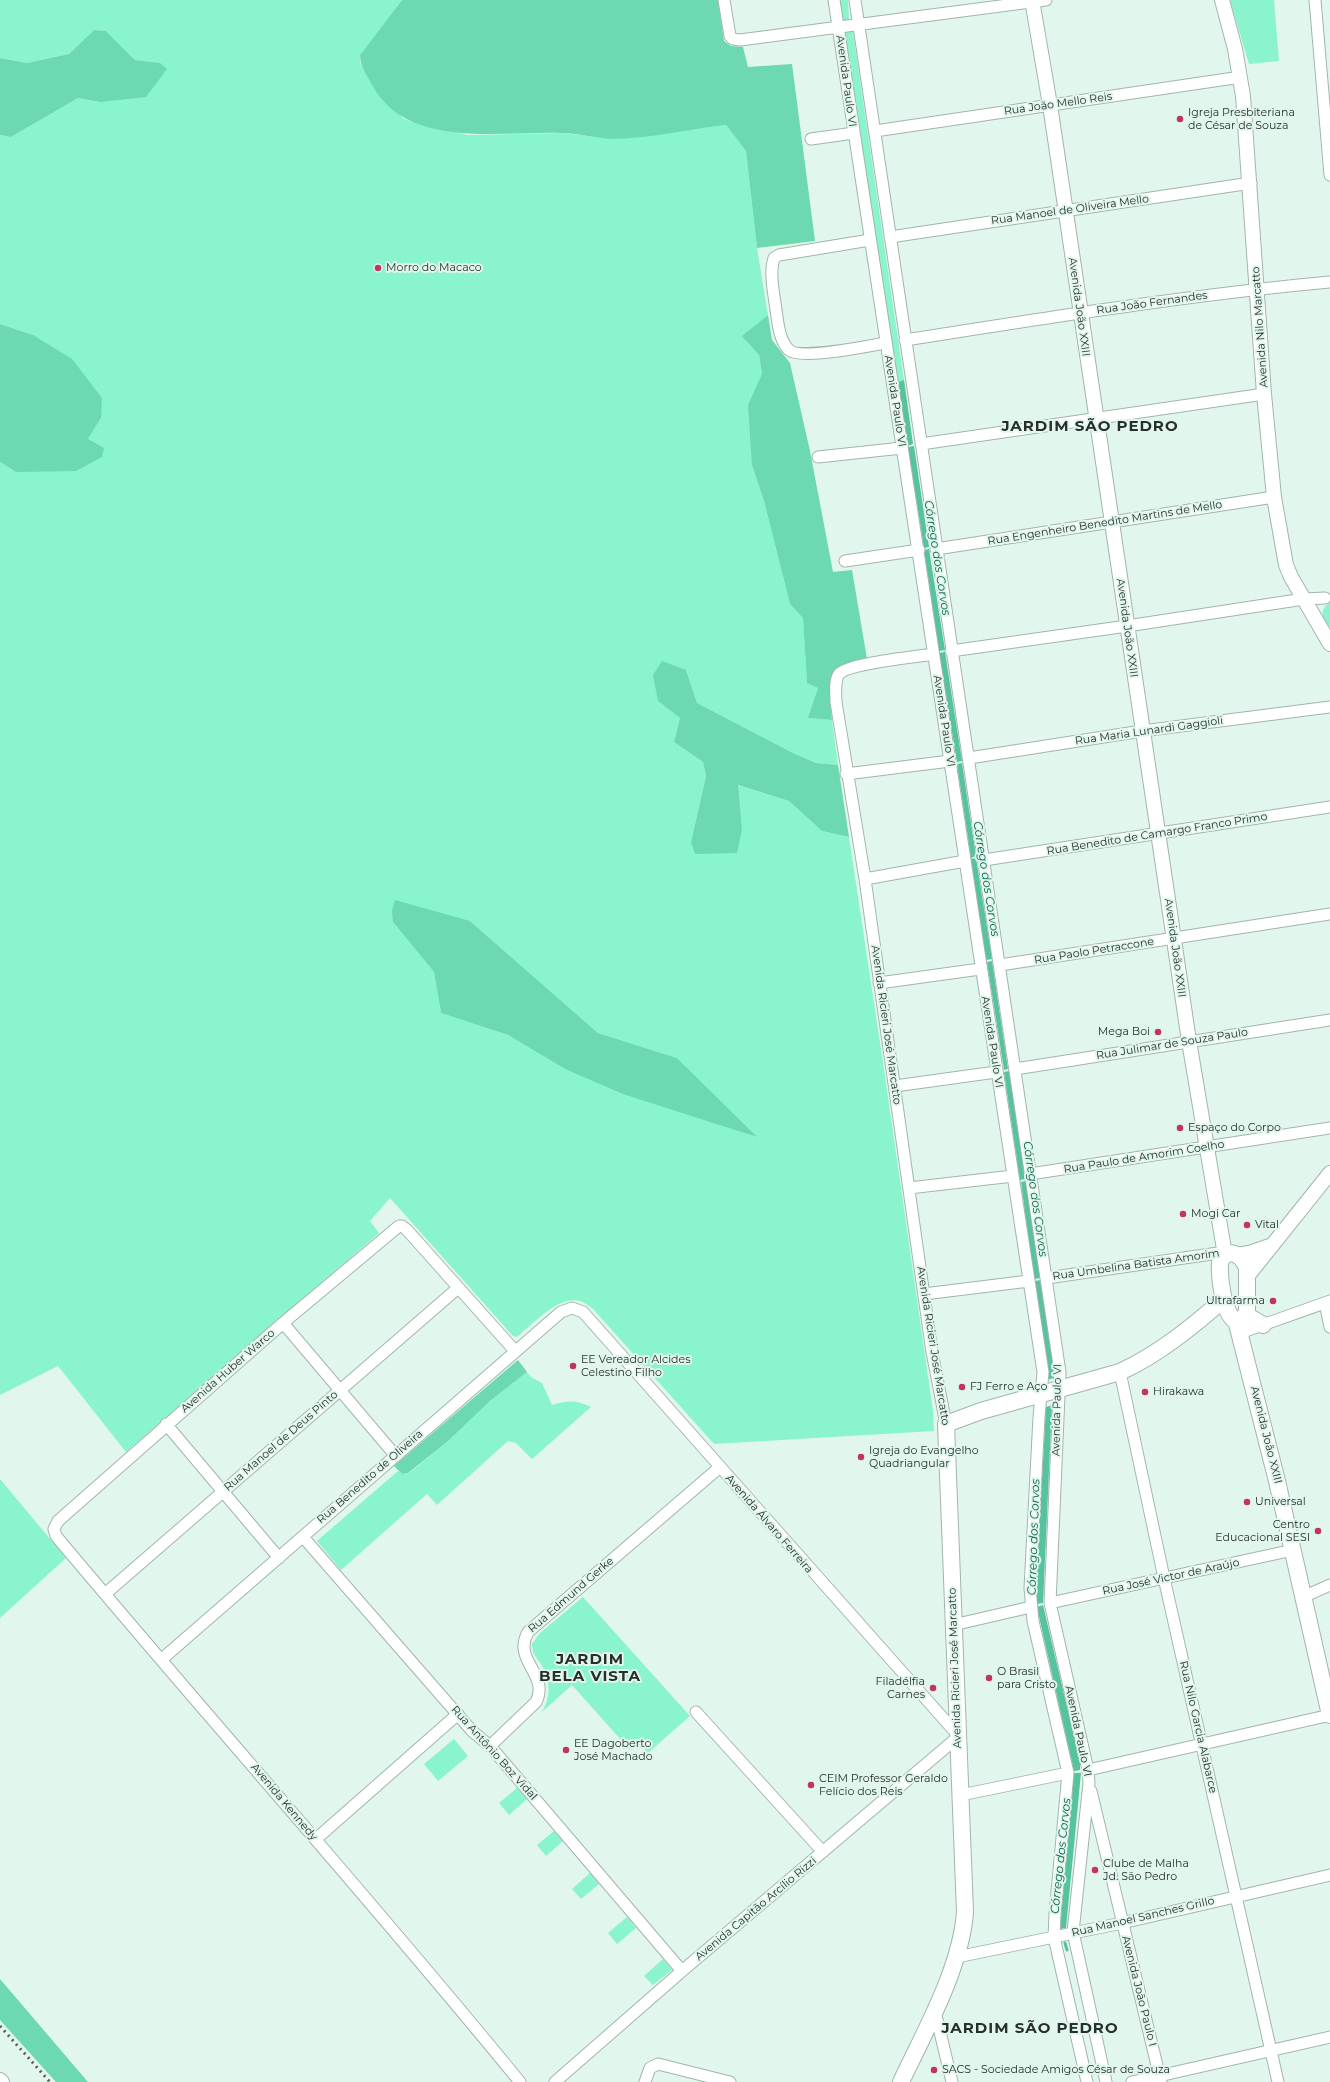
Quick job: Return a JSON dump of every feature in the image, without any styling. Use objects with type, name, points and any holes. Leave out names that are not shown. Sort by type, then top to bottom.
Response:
[{"type":"main road","name":"Avenida João XXIII","points":[[1238,1321],[1248,1307],[1245,1262],[1229,1254],[1221,1260],[1220,1266],[1224,1299],[1238,1321],[1303,1597],[1328,1694],[1330,1715]]},
{"type":"main road","points":[[946,1424],[981,1411],[1120,1372],[1137,1364],[1193,1326],[1224,1299]]},
{"type":"main road","points":[[1193,1326],[1238,1321],[1263,1325]]},
{"type":"main road","name":"Avenida Ricieri José Marcatto","points":[[901,2082],[935,2010],[957,1957],[964,1930],[966,1912],[953,1625],[946,1424]]},
{"type":"street","points":[[724,0],[730,36],[733,39],[750,40],[1037,1]]},
{"type":"street","name":"Avenida Paulo VI","points":[[834,0],[885,343],[919,550],[980,969],[1043,1372],[1040,1394],[1030,1580],[1031,1607],[1068,1773],[1054,1937],[1087,2082]]},
{"type":"street","name":"Avenida Paulo VI","points":[[855,0],[860,25],[936,549],[969,758],[1060,1372],[1050,1603],[1088,1770],[1089,1783],[1073,1932],[1106,2082]]},
{"type":"street","name":"Avenida Nilo Marcatto","points":[[1222,0],[1229,23],[1241,77],[1251,183],[1264,394],[1274,497],[1286,566],[1330,644]]},
{"type":"street","points":[[1315,0],[1325,63],[1330,175]]},
{"type":"street","name":"Avenida João XXIII","points":[[1037,1],[1050,105],[1095,417],[1189,1041],[1207,1147],[1229,1254]]},
{"type":"street","name":"Rua João Mello Reis","points":[[875,131],[1241,77]]},
{"type":"street","points":[[811,139],[854,133]]},
{"type":"street","name":"Rua Manoel de Oliveira Mello","points":[[890,237],[1251,183]]},
{"type":"street","points":[[870,240],[785,253],[774,258],[772,270],[781,338],[790,352],[798,354],[812,354],[885,343]]},
{"type":"street","name":"Rua João Fernandes","points":[[905,340],[1080,313],[1257,289],[1330,282]]},
{"type":"street","points":[[921,444],[1095,417],[1264,394]]},
{"type":"street","points":[[818,457],[902,448]]},
{"type":"street","name":"Rua Engenheiro Benedito Martins de Mello","points":[[936,549],[1274,497]]},
{"type":"street","points":[[845,561],[919,550]]},
{"type":"street","points":[[951,650],[1127,626],[1307,605],[1327,597]]},
{"type":"street","name":"Avenida Ricieri José Marcatto","points":[[933,654],[853,667],[839,675],[836,702],[846,774],[865,879],[936,1375],[946,1424]]},
{"type":"street","name":"Rua Maria Lunardi Gaggioli","points":[[969,758],[1142,731],[1330,707]]},
{"type":"street","points":[[846,774],[950,761]]},
{"type":"street","name":"Rua Benedito de Camargo Franco Primo","points":[[984,860],[1158,835],[1330,807]]},
{"type":"street","points":[[865,879],[965,860]]},
{"type":"street","name":"Rua Paolo Petraccone","points":[[1000,966],[1330,914]]},
{"type":"street","points":[[879,983],[980,969]]},
{"type":"street","name":"Rua Julimar de Souza Paulo","points":[[1015,1069],[1330,1020]]},
{"type":"street","points":[[895,1086],[996,1072]]},
{"type":"street","name":"Rua Paulo de Amorim Coelho","points":[[1030,1174],[1330,1128]]},
{"type":"street","points":[[1246,1278],[1330,1173]]},
{"type":"street","points":[[909,1188],[1013,1176]]},
{"type":"street","name":"Avenida Huber Warco","points":[[58,1521],[166,1424],[394,1229],[402,1226],[458,1288]]},
{"type":"street","points":[[1229,1254],[1249,1253],[1272,1245]]},
{"type":"street","name":"Rua Umbelina Batista Amorim","points":[[1047,1278],[1229,1254]]},
{"type":"street","points":[[924,1294],[1029,1281]]},
{"type":"street","points":[[458,1288],[515,1351]]},
{"type":"street","name":"Rua Manoel de Deus Pinto","points":[[105,1594],[458,1288]]},
{"type":"street","points":[[1263,1325],[1328,1302],[1330,1327]]},
{"type":"street","name":"Rua Benedito de Oliveira","points":[[162,1659],[560,1312],[572,1308],[583,1312]]},
{"type":"street","name":"Avenida Álvaro Ferreira","points":[[583,1312],[958,1736]]},
{"type":"street","points":[[283,1323],[395,1455]]},
{"type":"street","name":"Rua Nilo Garcia Alabarce","points":[[1120,1372],[1164,1578],[1278,2082]]},
{"type":"street","points":[[166,1424],[279,1558]]},
{"type":"street","name":"Rua Edmund Gerke","points":[[490,1746],[536,1702],[540,1694],[538,1680],[523,1652],[523,1639],[528,1632],[720,1467]]},
{"type":"street","name":"Avenida Kennedy","points":[[58,1521],[54,1529],[56,1536],[316,1839],[520,2082]]},
{"type":"street","name":"Rua Antônio Boz Vidal","points":[[303,1537],[472,1731],[490,1746],[682,1971]]},
{"type":"street","name":"Rua José Victor de Araújo","points":[[1050,1603],[1293,1550]]},
{"type":"street","points":[[1303,1597],[1330,1585]]},
{"type":"street","points":[[953,1625],[1031,1607]]},
{"type":"street","points":[[696,1712],[823,1852]]},
{"type":"street","points":[[316,1839],[458,1714]]},
{"type":"street","points":[[1088,1770],[1330,1715]]},
{"type":"street","name":"Avenida Capitão Arcílio Rizzi","points":[[555,2082],[682,1971],[958,1736]]},
{"type":"street","points":[[961,1795],[1068,1773]]},
{"type":"street","name":"Avenida João Paulo I","points":[[1089,1783],[1160,2079]]},
{"type":"street","name":"Rua Manoel Sanches Grillo","points":[[957,1957],[1122,1923],[1330,1875]]},
{"type":"street","points":[[935,2010],[952,2082]]},
{"type":"street","points":[[1132,2082],[1160,2079],[1330,2037]]},
{"type":"street","points":[[645,2082],[650,2068],[658,2064],[730,2082]]},
{"type":"shaded area","points":[[0,0],[402,0],[360,55],[360,62],[375,90],[404,119],[430,128],[468,135],[562,133],[614,139],[726,125],[746,151],[757,248],[768,315],[743,336],[759,355],[762,374],[752,465],[764,501],[790,604],[803,618],[807,682],[818,688],[809,718],[832,720],[838,765],[816,763],[793,753],[697,703],[686,670],[658,701],[680,718],[674,742],[703,762],[706,776],[691,842],[742,829],[737,785],[789,801],[822,831],[849,837],[933,1411],[934,1431],[714,1444],[593,1309],[583,1302],[572,1300],[563,1302],[538,1318],[517,1337],[513,1336],[390,1198],[370,1221],[379,1233],[126,1452],[58,1366],[0,1395],[0,462],[16,472],[88,439],[101,418],[33,335],[0,324],[0,135],[11,137],[78,98],[100,102],[160,63],[135,60],[106,31],[94,30],[69,54],[27,63],[0,58]],"holes":[[[470,921],[598,1033],[677,1058],[756,1137],[565,1069],[508,1035],[441,1013],[434,972],[393,922]]]},
{"type":"shaded area","points":[[402,0],[718,0],[724,41],[731,46],[743,47],[748,67],[792,64],[815,241],[757,248],[746,151],[726,125],[642,137],[615,139],[568,133],[457,133],[431,128],[408,120],[388,106],[372,85],[362,67],[360,59],[360,55]]},
{"type":"shaded area","points":[[840,0],[848,0],[849,20],[843,20]]},
{"type":"shaded area","points":[[1230,0],[1274,0],[1279,61],[1249,64]]},
{"type":"shaded area","points":[[94,30],[106,31],[135,60],[160,63],[167,69],[146,97],[100,102],[78,98],[11,137],[0,135],[0,58],[27,63],[69,54]]},
{"type":"shaded area","points":[[846,31],[853,32],[904,380],[898,382],[844,33]]},
{"type":"shaded area","points":[[768,315],[772,340],[790,363],[810,451],[833,572],[852,570],[867,659],[844,665],[835,675],[831,701],[832,720],[808,718],[818,688],[807,683],[803,618],[790,604],[764,501],[752,465],[748,405],[762,374],[759,355],[742,336]]},
{"type":"shaded area","points":[[0,324],[33,335],[72,359],[102,398],[101,418],[88,439],[104,448],[102,457],[76,471],[16,472],[0,462]]},
{"type":"shaded area","points":[[904,380],[913,444],[908,446],[898,382]]},
{"type":"shaded area","points":[[914,446],[929,547],[924,548],[908,447]]},
{"type":"shaded area","points":[[929,549],[945,650],[939,651],[924,550]]},
{"type":"shaded area","points":[[1330,602],[1330,626],[1324,621],[1322,614],[1324,608]]},
{"type":"shaded area","points":[[945,652],[962,761],[957,762],[939,653]]},
{"type":"shaded area","points":[[662,661],[686,670],[697,703],[793,753],[816,763],[838,765],[849,837],[822,831],[789,801],[738,785],[742,829],[737,853],[695,854],[691,842],[706,776],[703,762],[674,742],[680,718],[658,701],[653,675]]},
{"type":"shaded area","points":[[962,763],[976,856],[971,858],[957,764]]},
{"type":"shaded area","points":[[976,858],[992,959],[986,960],[971,859]]},
{"type":"shaded area","points":[[395,900],[470,921],[598,1033],[677,1058],[757,1137],[623,1094],[565,1069],[508,1035],[441,1013],[434,972],[393,922],[392,911]]},
{"type":"shaded area","points":[[992,961],[1008,1069],[1004,1070],[987,962]]},
{"type":"shaded area","points":[[1009,1071],[1025,1179],[1020,1180],[1004,1072]]},
{"type":"shaded area","points":[[1026,1181],[1040,1278],[1034,1279],[1021,1182]]},
{"type":"shaded area","points":[[1041,1280],[1054,1369],[1054,1378],[1046,1380],[1035,1281]]},
{"type":"shaded area","points":[[518,1360],[527,1372],[490,1401],[447,1442],[408,1473],[402,1474],[394,1466]]},
{"type":"shaded area","points":[[527,1372],[531,1377],[542,1383],[552,1405],[562,1402],[572,1402],[581,1403],[591,1407],[532,1459],[516,1443],[508,1441],[437,1505],[427,1494],[341,1570],[317,1541],[398,1471],[402,1474],[409,1473],[447,1442],[490,1401]]},
{"type":"shaded area","points":[[1052,1405],[1043,1603],[1037,1604],[1036,1589],[1046,1407]]},
{"type":"shaded area","points":[[0,1479],[66,1558],[0,1618]]},
{"type":"shaded area","points":[[583,1597],[690,1716],[648,1753],[639,1743],[630,1750],[572,1685],[542,1712],[547,1700],[549,1688],[547,1676],[534,1653],[532,1644],[540,1633]]},
{"type":"shaded area","points":[[1043,1605],[1080,1762],[1080,1770],[1074,1771],[1038,1612],[1037,1607]]},
{"type":"shaded area","points":[[454,1739],[468,1756],[438,1781],[424,1764]]},
{"type":"shaded area","points":[[1074,1773],[1081,1773],[1066,1928],[1060,1929]]},
{"type":"shaded area","points":[[517,1788],[527,1799],[509,1815],[499,1803]]},
{"type":"shaded area","points":[[554,1831],[563,1841],[546,1856],[537,1845]]},
{"type":"shaded area","points":[[590,1873],[599,1884],[581,1899],[572,1889]]},
{"type":"shaded area","points":[[627,1917],[636,1928],[617,1944],[608,1933]]},
{"type":"shaded area","points":[[663,1959],[672,1970],[653,1985],[644,1976]]},
{"type":"shaded area","points":[[0,1979],[88,2082],[56,2082],[0,2020]]},
{"type":"waterway","name":"Córrego dos Corvos","points":[[1065,1943],[1067,1950]]},
{"type":"railway","points":[[0,2026],[50,2082]]},
{"type":"place","name":"Igreja Presbiteriana de César de Souza","points":[[1180,119]]},
{"type":"place","name":"Morro do Macaco","points":[[378,268]]},
{"type":"place","name":"Mega Boi","points":[[1158,1032]]},
{"type":"place","name":"Espaço do Corpo","points":[[1180,1128]]},
{"type":"place","name":"Mogi Car","points":[[1183,1214]]},
{"type":"place","name":"Vital","points":[[1247,1225]]},
{"type":"place","name":"Ultrafarma","points":[[1273,1301]]},
{"type":"place","name":"EE Vereador Alcides Celestino Filho","points":[[573,1366]]},
{"type":"place","name":"FJ Ferro e Aço","points":[[962,1387]]},
{"type":"place","name":"Hirakawa","points":[[1145,1392]]},
{"type":"place","name":"Igreja do Evangelho Quadriangular","points":[[861,1457]]},
{"type":"place","name":"Universal","points":[[1247,1502]]},
{"type":"place","name":"Centro Educacional SESI","points":[[1318,1531]]},
{"type":"place","name":"O Brasil para Cristo","points":[[989,1678]]},
{"type":"place","name":"Filadélfia Carnes","points":[[933,1688]]},
{"type":"place","name":"EE Dagoberto José Machado","points":[[566,1750]]},
{"type":"place","name":"CEIM Professor Geraldo Felício dos Reis","points":[[811,1785]]},
{"type":"place","name":"Clube de Malha Jd. São Pedro","points":[[1095,1870]]},
{"type":"place","name":"SACS - Sociedade Amigos César de Souza","points":[[934,2070]]},
{"type":"district","name":"JARDIM SÃO PEDRO","points":[[1090,427]]},
{"type":"district","name":"JARDIM BELA VISTA","points":[[590,1668]]},
{"type":"district","name":"JARDIM SÃO PEDRO","points":[[1030,2029]]}]
